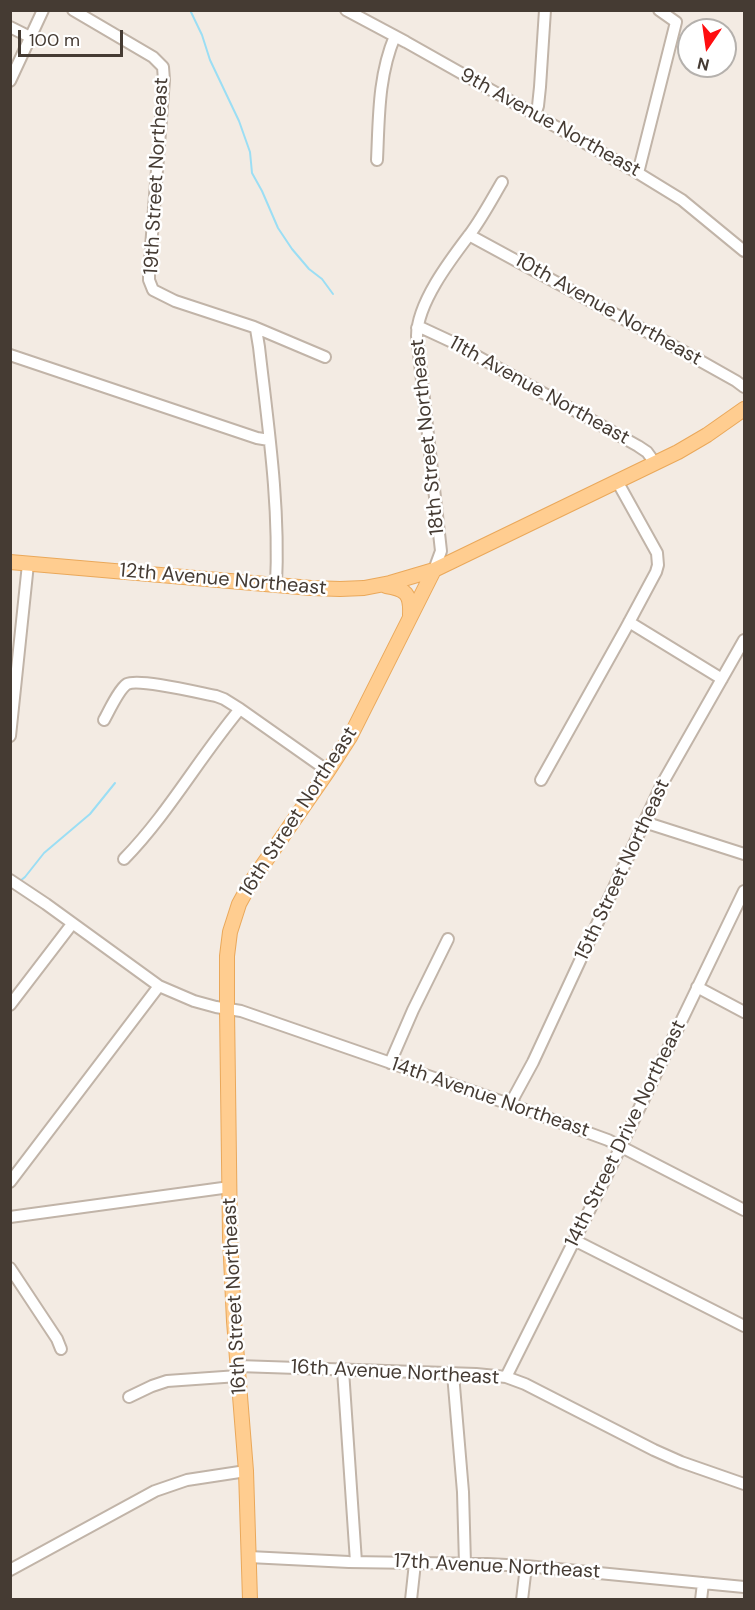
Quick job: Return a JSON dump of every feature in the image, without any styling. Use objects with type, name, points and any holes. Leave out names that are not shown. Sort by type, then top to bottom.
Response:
[{"type":"main road","points":[[434,570],[655,463],[699,440],[744,409]]},
{"type":"main road","name":"12th Avenue Northeast","points":[[10,562],[340,590],[381,585],[434,570]]},
{"type":"main road","name":"16th Street Northeast","points":[[250,1599],[246,1471],[232,1274],[228,944],[239,904],[261,867],[350,737],[434,570]]},
{"type":"main road","points":[[381,585],[400,589],[407,594],[410,602],[410,617]]},
{"type":"street","points":[[10,81],[43,10]]},
{"type":"street","name":"19th Street Northeast","points":[[73,10],[153,57],[162,65],[164,80],[149,273],[151,287],[156,293],[175,301],[256,329]]},
{"type":"street","name":"9th Avenue Northeast","points":[[346,10],[638,173],[682,200],[744,251]]},
{"type":"street","points":[[535,115],[540,87],[545,10]]},
{"type":"street","points":[[638,173],[676,22],[659,10]]},
{"type":"street","points":[[10,27],[30,37]]},
{"type":"street","points":[[377,160],[381,82],[384,65],[395,36]]},
{"type":"street","name":"18th Street Northeast","points":[[434,570],[441,551],[417,328],[419,317],[444,269],[469,235],[502,182]]},
{"type":"street","name":"10th Avenue Northeast","points":[[469,235],[599,304],[744,387]]},
{"type":"street","name":"11th Avenue Northeast","points":[[417,328],[422,328],[450,341],[635,444],[647,452],[655,463]]},
{"type":"street","points":[[276,585],[276,517],[256,329],[325,357]]},
{"type":"street","points":[[10,355],[269,440]]},
{"type":"street","points":[[541,780],[656,572],[658,558],[651,541],[617,481]]},
{"type":"street","points":[[10,736],[28,564]]},
{"type":"street","points":[[629,622],[722,679]]},
{"type":"street","name":"15th Street Northeast","points":[[512,1105],[662,784],[744,640]]},
{"type":"street","points":[[104,720],[124,686],[136,682],[216,696],[240,709],[328,771]]},
{"type":"street","points":[[124,859],[136,847],[240,709]]},
{"type":"street","points":[[645,822],[744,854]]},
{"type":"street","name":"14th Avenue Northeast","points":[[10,880],[159,986],[194,1001],[241,1011],[608,1140],[744,1210]]},
{"type":"street","name":"14th Street Drive Northeast","points":[[506,1377],[744,891]]},
{"type":"street","points":[[10,1005],[72,924]]},
{"type":"street","points":[[390,1063],[405,1026],[448,939]]},
{"type":"street","points":[[10,1182],[159,986]]},
{"type":"street","points":[[697,987],[744,1012]]},
{"type":"street","points":[[10,1217],[230,1187]]},
{"type":"street","points":[[574,1240],[744,1326]]},
{"type":"street","points":[[10,1268],[57,1339],[61,1349]]},
{"type":"street","points":[[343,1370],[356,1562]]},
{"type":"street","name":"16th Avenue Northeast","points":[[129,1397],[167,1381],[238,1371],[343,1370],[506,1377],[525,1384],[663,1454],[744,1484]]},
{"type":"street","points":[[453,1374],[463,1492],[465,1564]]},
{"type":"street","points":[[10,1569],[155,1491],[187,1480],[246,1471]]},
{"type":"street","name":"17th Avenue Northeast","points":[[249,1557],[526,1566],[744,1587]]},
{"type":"street","points":[[411,1599],[415,1563]]},
{"type":"street","points":[[522,1599],[526,1566]]},
{"type":"street","points":[[702,1599],[703,1583]]},
{"type":"waterway","points":[[190,10],[202,35],[210,60],[239,121],[250,152],[252,173],[278,228],[292,249],[309,269],[322,279],[333,294]]},
{"type":"waterway","points":[[20,881],[44,853],[90,814],[115,783]]}]
